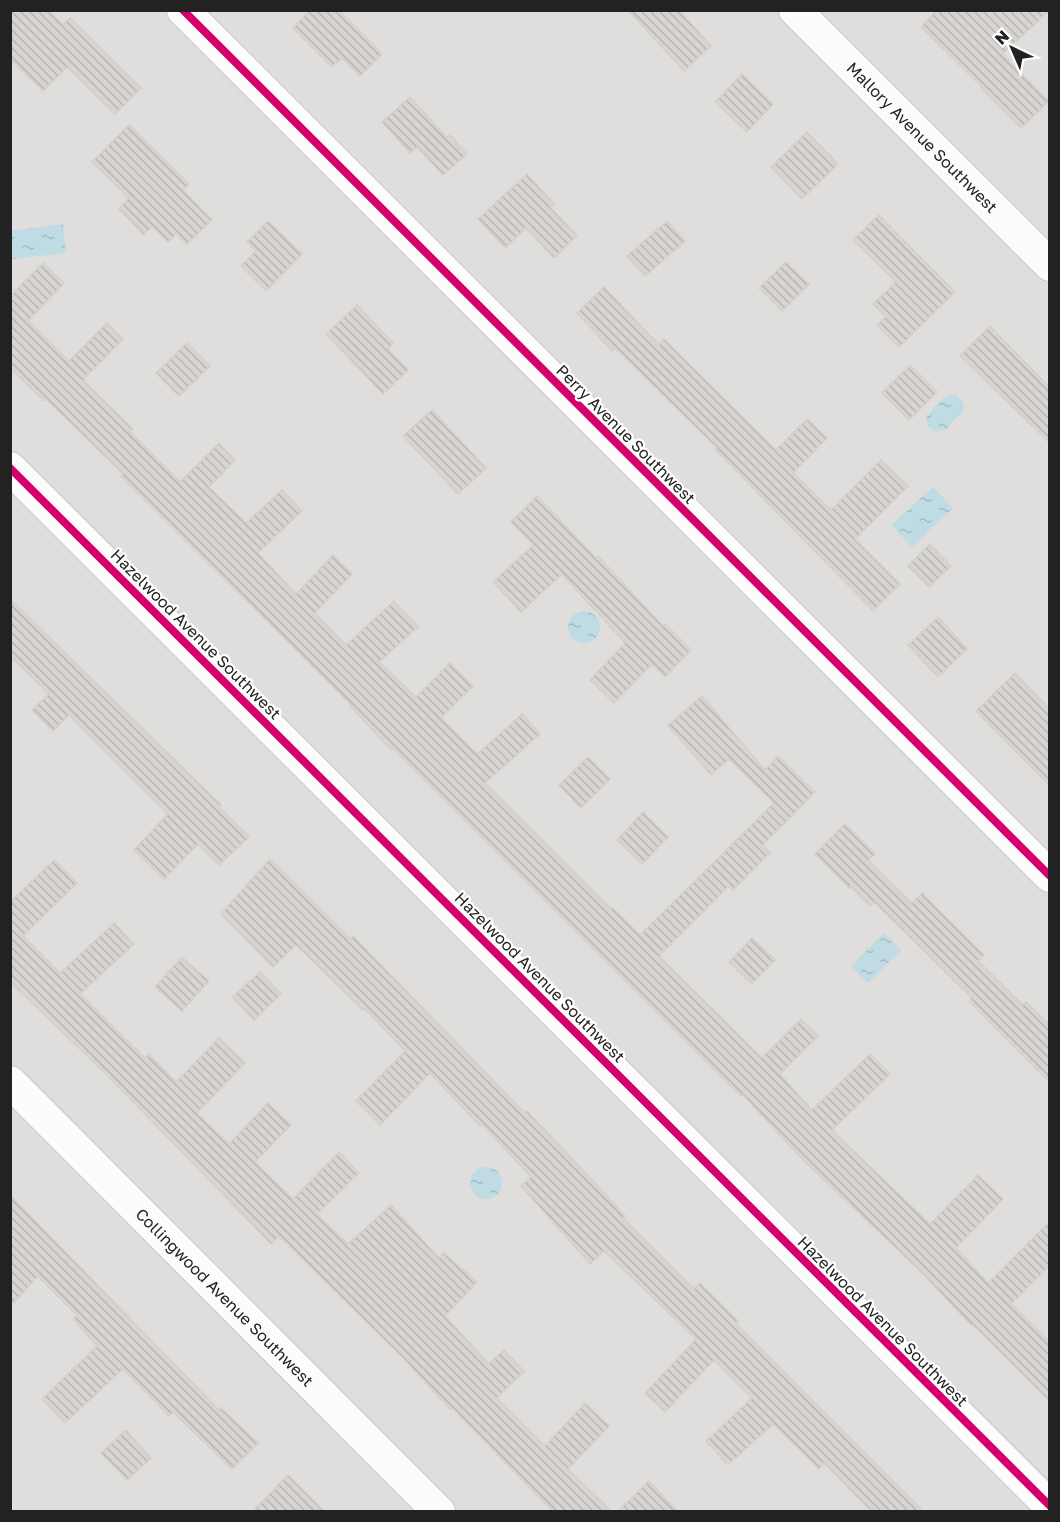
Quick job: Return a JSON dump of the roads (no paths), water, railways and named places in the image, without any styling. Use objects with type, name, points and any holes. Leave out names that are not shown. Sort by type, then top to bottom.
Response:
[{"type":"street","name":"Perry Avenue Southwest","points":[[183,10],[1050,876]]},
{"type":"street","name":"Mallory Avenue Southwest","points":[[795,10],[1050,265]]},
{"type":"street","name":"Hazelwood Avenue Southwest","points":[[10,468],[1050,1506]]},
{"type":"street","name":"Collingwood Avenue Southwest","points":[[10,1082],[439,1512]]},
{"type":"water","points":[[63,224],[66,253],[12,259],[11,231]]},
{"type":"water","points":[[956,394],[964,404],[964,410],[946,429],[936,432],[927,425],[926,418],[939,403]]},
{"type":"water","points":[[933,487],[953,508],[912,547],[891,525]]},
{"type":"water","points":[[584,611],[596,615],[600,627],[596,639],[584,643],[572,639],[568,627],[572,615]]},
{"type":"water","points":[[884,933],[901,950],[868,983],[851,966]]},
{"type":"water","points":[[486,1167],[497,1172],[502,1183],[497,1194],[486,1199],[475,1194],[470,1183],[475,1172]]}]
